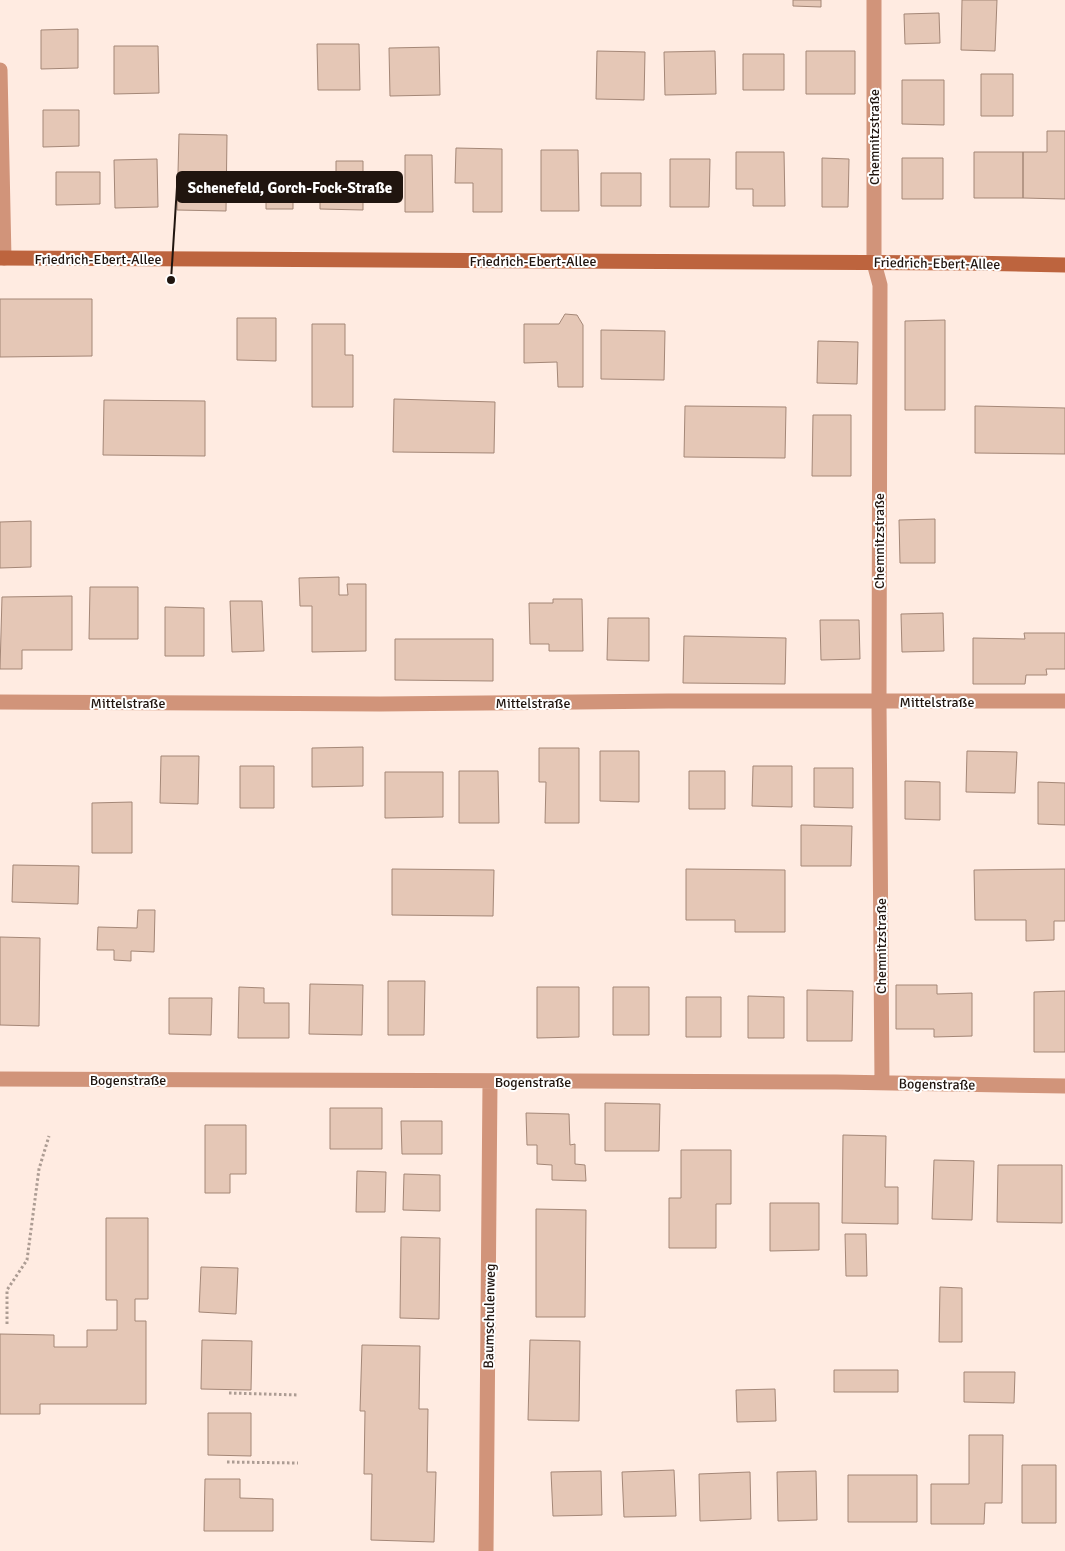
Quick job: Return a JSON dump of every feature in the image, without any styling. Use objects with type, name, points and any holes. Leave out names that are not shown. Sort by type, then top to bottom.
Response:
[{"type":"street","name":"Chemnitzstraße","points":[[874,0],[874,263],[880,285],[879,702],[882,1083]]},
{"type":"street","points":[[0,70],[2,258]]},
{"type":"street","name":"Friedrich-Ebert-Allee","points":[[2,258],[1065,265]]},
{"type":"street","name":"Mittelstraße","points":[[0,702],[360,704],[1065,701]]},
{"type":"street","name":"Bogenstraße","points":[[0,1079],[882,1083],[1065,1086]]},
{"type":"street","name":"Baumschulenweg","points":[[486,1551],[490,1082]]},
{"type":"path","points":[[7,1324],[7,1290],[27,1260],[39,1169],[49,1136]]},
{"type":"path","points":[[229,1393],[299,1395]]},
{"type":"path","points":[[227,1462],[298,1463]]},
{"type":"building","points":[[793,0],[821,0],[821,7],[793,6]]},
{"type":"building","points":[[962,0],[997,0],[995,51],[961,50]]},
{"type":"building","points":[[939,13],[940,43],[905,44],[904,14]]},
{"type":"building","points":[[78,29],[78,68],[41,69],[41,30]]},
{"type":"building","points":[[317,44],[359,44],[360,90],[318,90]]},
{"type":"building","points":[[114,46],[158,46],[159,93],[114,94]]},
{"type":"building","points":[[439,47],[440,95],[390,96],[389,48]]},
{"type":"building","points":[[597,51],[645,52],[644,100],[596,99]]},
{"type":"building","points":[[715,51],[716,94],[665,95],[664,52]]},
{"type":"building","points":[[806,51],[855,51],[855,94],[806,94]]},
{"type":"building","points":[[743,54],[784,54],[784,90],[743,90]]},
{"type":"building","points":[[981,74],[1013,74],[1013,116],[981,116]]},
{"type":"building","points":[[902,80],[944,80],[944,125],[902,124]]},
{"type":"building","points":[[43,110],[79,110],[79,146],[43,147]]},
{"type":"building","points":[[1047,131],[1065,131],[1065,199],[1023,198],[1023,152],[1047,152]]},
{"type":"building","points":[[179,134],[227,135],[226,211],[177,210]]},
{"type":"building","points":[[456,148],[502,149],[502,212],[473,212],[473,183],[455,183]]},
{"type":"building","points":[[541,150],[578,150],[579,211],[541,211]]},
{"type":"building","points":[[736,152],[784,152],[785,206],[753,206],[753,189],[736,189]]},
{"type":"building","points":[[974,152],[1023,152],[1023,198],[974,198]]},
{"type":"building","points":[[405,155],[432,155],[433,212],[405,212]]},
{"type":"building","points":[[822,158],[849,159],[848,207],[822,207]]},
{"type":"building","points":[[902,158],[943,158],[943,199],[902,199]]},
{"type":"building","points":[[157,159],[158,207],[115,208],[114,160]]},
{"type":"building","points":[[670,159],[710,159],[709,207],[670,207]]},
{"type":"building","points":[[336,161],[363,161],[363,210],[320,209],[320,174],[336,174]]},
{"type":"building","points":[[56,172],[100,172],[100,204],[56,205]]},
{"type":"building","points":[[601,173],[641,173],[641,206],[601,206]]},
{"type":"building","points":[[266,179],[293,179],[293,209],[266,209]]},
{"type":"building","points":[[0,299],[92,299],[92,356],[0,357]]},
{"type":"building","points":[[565,314],[577,315],[583,325],[583,387],[558,387],[557,362],[524,363],[524,324],[559,324]]},
{"type":"building","points":[[237,318],[276,318],[276,361],[237,360]]},
{"type":"building","points":[[945,320],[945,410],[905,410],[905,321]]},
{"type":"building","points":[[312,324],[345,324],[345,355],[353,355],[353,407],[312,407]]},
{"type":"building","points":[[601,330],[665,331],[664,380],[601,379]]},
{"type":"building","points":[[818,341],[858,342],[857,384],[817,383]]},
{"type":"building","points":[[394,399],[495,402],[494,453],[393,452]]},
{"type":"building","points":[[104,400],[205,401],[205,456],[103,455]]},
{"type":"building","points":[[685,406],[786,407],[785,458],[684,457]]},
{"type":"building","points":[[975,406],[1065,408],[1065,454],[975,453]]},
{"type":"building","points":[[813,415],[851,415],[851,476],[812,476]]},
{"type":"building","points":[[935,519],[935,563],[900,563],[899,520]]},
{"type":"building","points":[[31,521],[31,567],[0,568],[0,522]]},
{"type":"building","points":[[339,577],[339,595],[348,595],[347,584],[366,584],[366,651],[312,652],[312,606],[300,606],[299,578]]},
{"type":"building","points":[[90,587],[138,587],[138,639],[89,639]]},
{"type":"building","points":[[72,596],[72,650],[22,650],[22,669],[0,669],[2,597]]},
{"type":"building","points":[[553,599],[582,599],[583,651],[549,651],[549,644],[530,644],[529,603],[553,603]]},
{"type":"building","points":[[230,601],[262,601],[264,651],[232,652]]},
{"type":"building","points":[[165,607],[204,608],[204,656],[165,656]]},
{"type":"building","points":[[943,613],[944,651],[902,652],[901,614]]},
{"type":"building","points":[[608,618],[649,618],[649,661],[607,660]]},
{"type":"building","points":[[820,620],[859,620],[860,659],[821,660]]},
{"type":"building","points":[[1024,633],[1065,633],[1065,669],[1046,669],[1047,675],[1026,675],[1025,684],[973,684],[973,638],[1025,639]]},
{"type":"building","points":[[684,636],[786,638],[785,684],[683,683]]},
{"type":"building","points":[[395,639],[493,639],[493,681],[395,680]]},
{"type":"building","points":[[363,747],[363,786],[312,787],[312,748]]},
{"type":"building","points":[[539,748],[579,748],[579,823],[545,823],[546,782],[539,782]]},
{"type":"building","points":[[600,751],[639,751],[639,802],[600,801]]},
{"type":"building","points":[[967,751],[1017,752],[1015,793],[966,792]]},
{"type":"building","points":[[161,756],[199,756],[198,804],[160,803]]},
{"type":"building","points":[[240,766],[274,766],[274,808],[240,808]]},
{"type":"building","points":[[753,766],[792,766],[792,807],[752,806]]},
{"type":"building","points":[[814,768],[853,768],[853,808],[814,807]]},
{"type":"building","points":[[459,771],[498,771],[499,823],[459,823]]},
{"type":"building","points":[[689,771],[725,771],[725,809],[689,809]]},
{"type":"building","points":[[385,772],[443,772],[443,817],[385,818]]},
{"type":"building","points":[[905,781],[940,782],[940,820],[905,819]]},
{"type":"building","points":[[1038,782],[1065,783],[1065,825],[1038,824]]},
{"type":"building","points":[[132,802],[132,853],[92,853],[92,803]]},
{"type":"building","points":[[801,825],[852,826],[851,866],[801,866]]},
{"type":"building","points":[[13,865],[79,866],[78,904],[12,902]]},
{"type":"building","points":[[392,869],[494,870],[493,916],[392,915]]},
{"type":"building","points":[[686,869],[785,870],[785,932],[735,932],[735,920],[686,920]]},
{"type":"building","points":[[1065,869],[1065,921],[1054,921],[1054,940],[1026,941],[1026,920],[975,920],[974,870]]},
{"type":"building","points":[[138,910],[155,910],[154,952],[131,951],[131,961],[114,960],[114,950],[97,950],[98,927],[137,928]]},
{"type":"building","points":[[0,937],[40,938],[39,1026],[0,1025]]},
{"type":"building","points":[[388,981],[425,981],[424,1035],[388,1035]]},
{"type":"building","points":[[310,984],[363,985],[362,1035],[309,1034]]},
{"type":"building","points":[[896,985],[937,985],[937,994],[972,993],[972,1036],[934,1037],[934,1029],[896,1029]]},
{"type":"building","points":[[239,987],[264,988],[264,1003],[289,1003],[289,1038],[238,1038]]},
{"type":"building","points":[[537,987],[579,987],[579,1037],[537,1038]]},
{"type":"building","points":[[613,987],[649,987],[649,1035],[613,1035]]},
{"type":"building","points":[[807,990],[853,991],[852,1041],[807,1041]]},
{"type":"building","points":[[1065,991],[1065,1052],[1034,1052],[1034,992]]},
{"type":"building","points":[[748,996],[784,997],[784,1038],[748,1038]]},
{"type":"building","points":[[686,997],[721,997],[721,1037],[686,1037]]},
{"type":"building","points":[[169,998],[212,998],[211,1035],[169,1034]]},
{"type":"building","points":[[605,1103],[660,1104],[659,1151],[605,1151]]},
{"type":"building","points":[[330,1108],[382,1108],[382,1149],[330,1149]]},
{"type":"building","points":[[526,1113],[569,1114],[570,1145],[575,1144],[575,1164],[585,1165],[586,1181],[552,1180],[552,1165],[537,1164],[537,1145],[527,1145]]},
{"type":"building","points":[[401,1121],[442,1121],[442,1154],[402,1154]]},
{"type":"building","points":[[205,1125],[246,1125],[246,1174],[230,1174],[230,1193],[205,1193]]},
{"type":"building","points":[[843,1135],[886,1136],[885,1187],[898,1187],[898,1224],[842,1223]]},
{"type":"building","points":[[681,1150],[731,1150],[731,1204],[716,1204],[716,1248],[669,1248],[669,1198],[681,1198]]},
{"type":"building","points":[[934,1160],[974,1161],[972,1220],[932,1219]]},
{"type":"building","points":[[998,1165],[1062,1165],[1062,1223],[997,1222]]},
{"type":"building","points":[[357,1171],[386,1172],[385,1212],[356,1212]]},
{"type":"building","points":[[404,1174],[440,1175],[440,1211],[403,1210]]},
{"type":"building","points":[[770,1203],[819,1203],[819,1250],[770,1251]]},
{"type":"building","points":[[536,1209],[586,1210],[585,1317],[536,1317]]},
{"type":"building","points":[[106,1218],[148,1218],[148,1299],[135,1299],[135,1321],[146,1321],[146,1404],[40,1404],[40,1414],[0,1414],[0,1334],[54,1335],[54,1347],[87,1347],[87,1330],[117,1330],[117,1300],[106,1300]]},
{"type":"building","points":[[845,1234],[866,1234],[867,1276],[846,1276]]},
{"type":"building","points":[[401,1237],[440,1238],[439,1319],[400,1318]]},
{"type":"building","points":[[201,1267],[238,1268],[236,1314],[199,1312]]},
{"type":"building","points":[[940,1287],[962,1288],[962,1342],[939,1342]]},
{"type":"building","points":[[202,1340],[252,1341],[251,1390],[201,1389]]},
{"type":"building","points":[[530,1340],[580,1341],[579,1421],[528,1420]]},
{"type":"building","points":[[362,1345],[420,1346],[419,1409],[428,1409],[427,1472],[436,1472],[434,1542],[371,1540],[372,1474],[364,1474],[365,1411],[360,1411]]},
{"type":"building","points":[[834,1370],[898,1370],[898,1392],[834,1392]]},
{"type":"building","points":[[964,1372],[1015,1372],[1014,1403],[964,1402]]},
{"type":"building","points":[[775,1389],[776,1421],[737,1422],[736,1390]]},
{"type":"building","points":[[208,1413],[251,1413],[251,1456],[208,1455]]},
{"type":"building","points":[[969,1435],[1003,1435],[1002,1503],[985,1503],[984,1524],[931,1524],[931,1484],[969,1484]]},
{"type":"building","points":[[1022,1465],[1056,1465],[1056,1523],[1022,1523]]},
{"type":"building","points":[[674,1470],[676,1516],[624,1517],[622,1472]]},
{"type":"building","points":[[601,1471],[602,1515],[553,1516],[551,1472]]},
{"type":"building","points":[[816,1471],[817,1520],[778,1521],[777,1472]]},
{"type":"building","points":[[750,1472],[751,1519],[700,1521],[699,1474]]},
{"type":"building","points":[[848,1475],[917,1475],[917,1522],[848,1522]]},
{"type":"building","points":[[205,1479],[240,1479],[240,1498],[273,1499],[273,1531],[204,1531]]},
{"type":"place","name":"Schenefeld, Gorch-Fock-Straße","points":[[171,280]]}]
